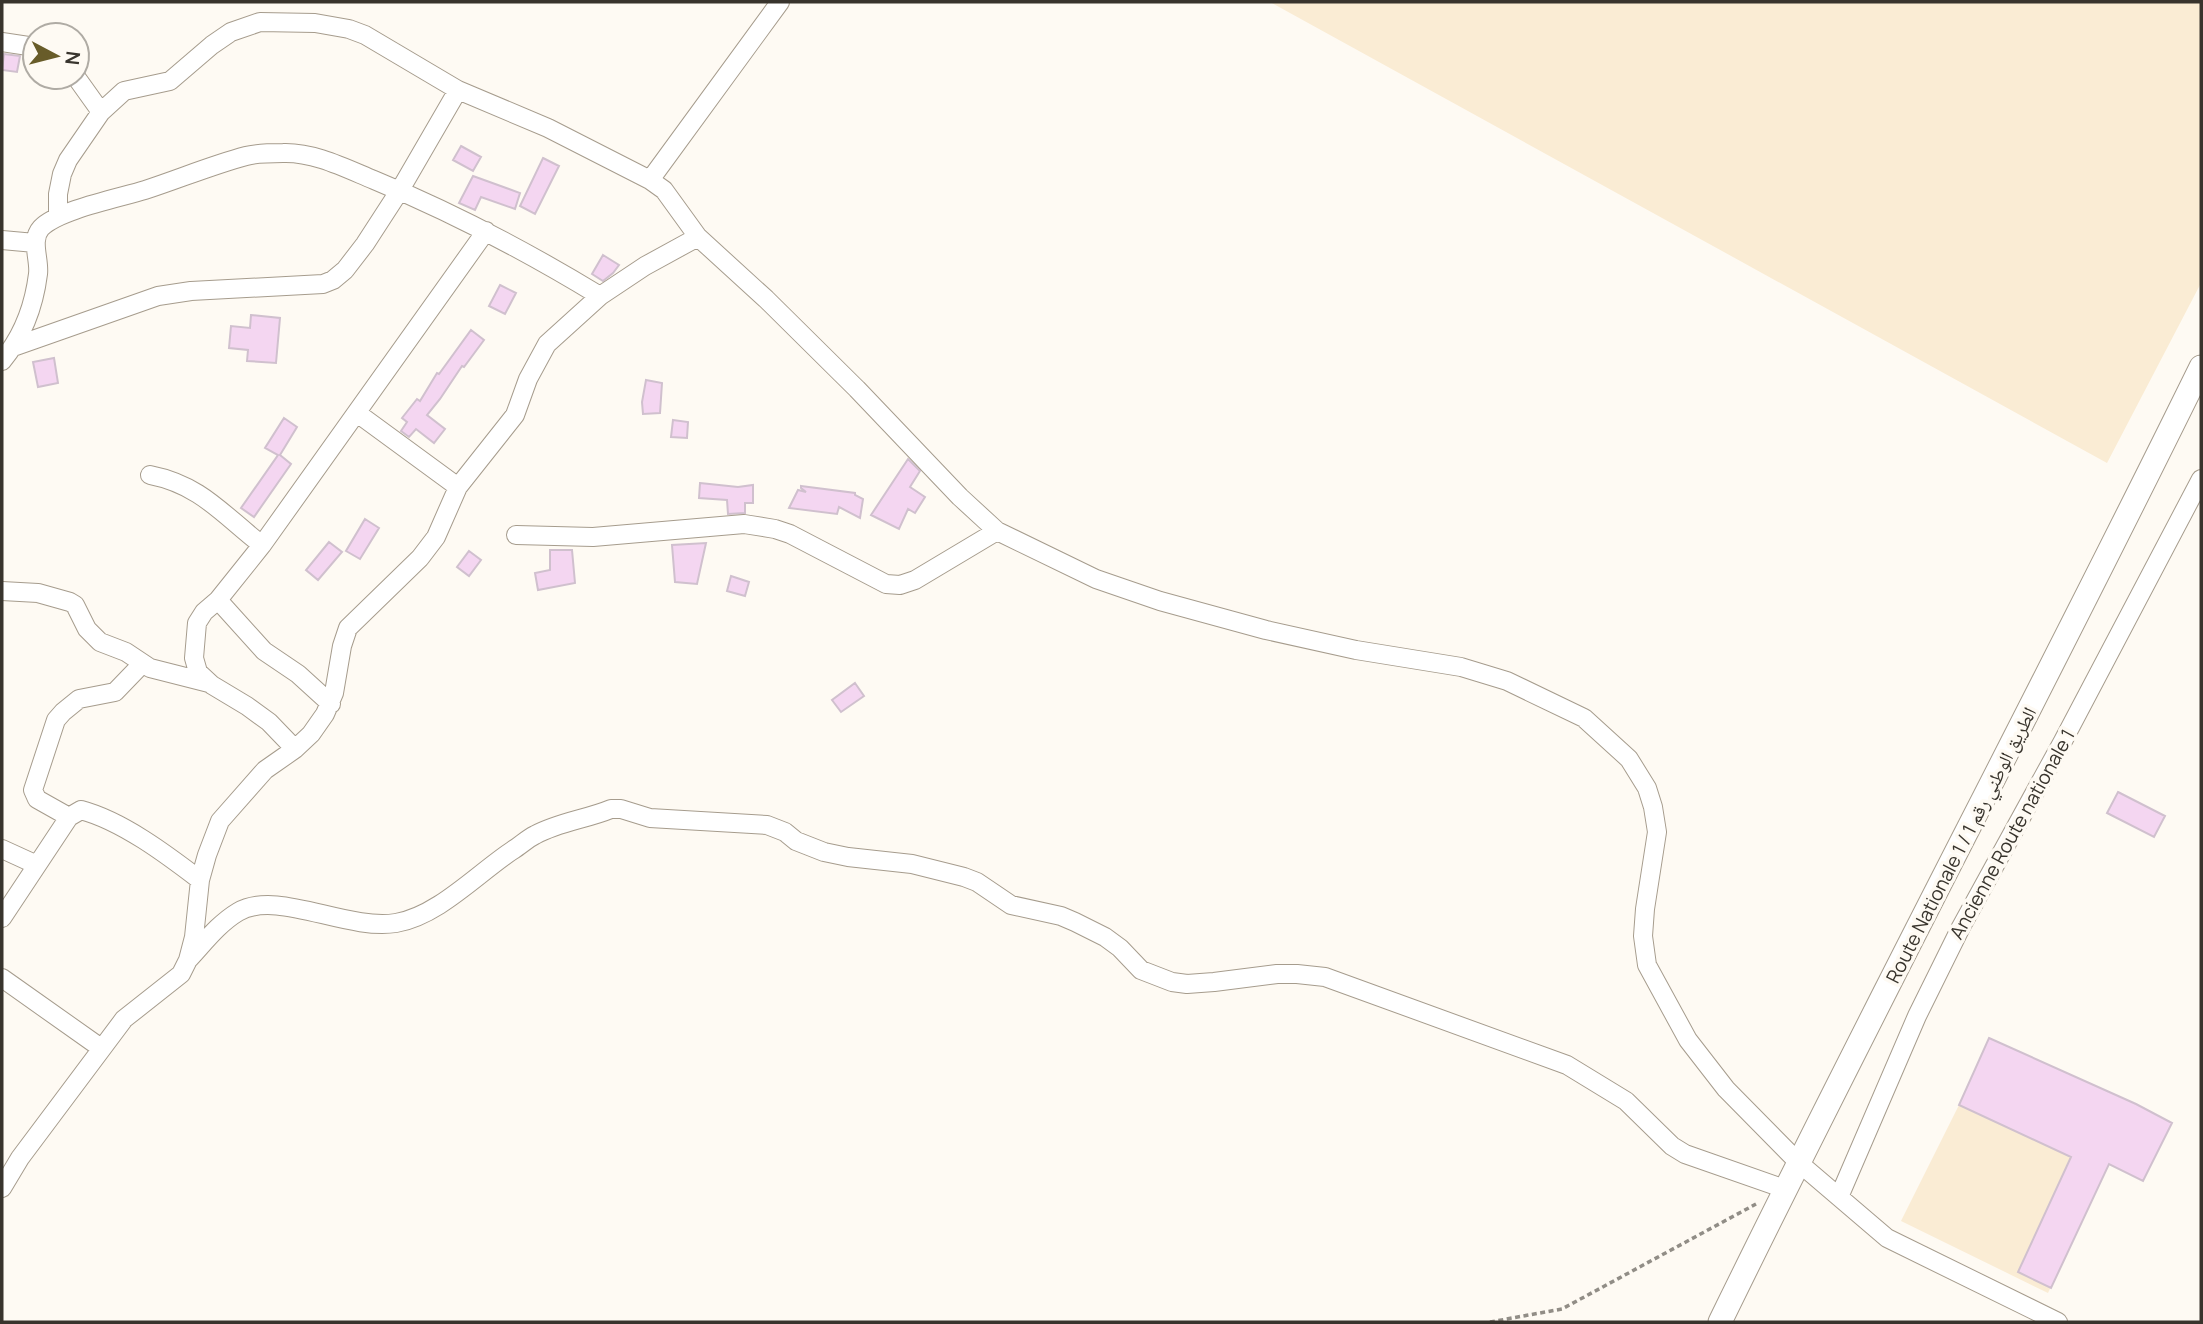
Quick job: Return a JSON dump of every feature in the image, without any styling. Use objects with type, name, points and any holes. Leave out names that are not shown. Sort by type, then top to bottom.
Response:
[{"type":"main road","name":"Route Nationale 1 / الطريق الوطني رقم 1","points":[[1720,1322],[1798,1162],[2000,769],[2201,367]]},
{"type":"street","points":[[650,180],[780,2]]},
{"type":"street","points":[[58,216],[62,174],[78,144],[101,113],[124,91],[170,81],[231,32],[260,22],[315,23],[349,29],[458,90],[548,128],[650,180],[664,190],[698,237],[758,290],[960,497],[997,531],[1096,579],[1160,601],[1266,631],[1356,650],[1461,667],[1507,681],[1584,718],[1629,759],[1647,788],[1657,832],[1645,909],[1643,936],[1647,964],[1688,1040],[1726,1089],[1798,1162],[1887,1238],[2058,1322]]},
{"type":"street","points":[[2,43],[21,45]]},
{"type":"street","points":[[13,347],[158,296],[191,291],[323,284],[333,280],[345,270],[400,190],[458,90]]},
{"type":"street","points":[[86,91],[101,113]]},
{"type":"street","points":[[2,361],[23,330],[38,274],[35,243],[41,228],[58,216],[248,155],[286,153],[328,160],[400,190],[486,231],[529,253],[600,296]]},
{"type":"street","points":[[295,749],[258,714],[198,672],[194,658],[197,623],[262,545],[486,231]]},
{"type":"street","points":[[2,1188],[20,1158],[130,1012],[181,974],[194,937],[200,880],[220,821],[265,770],[311,734],[331,704],[348,628],[420,558],[436,537],[458,487],[515,415],[528,379],[547,344],[600,296],[645,266],[698,237]]},
{"type":"street","points":[[2,240],[35,243]]},
{"type":"street","points":[[357,413],[458,487]]},
{"type":"street","points":[[150,475],[187,486],[262,545]]},
{"type":"street","name":"Ancienne Route nationale 1","points":[[1839,1197],[1917,1016],[1961,928],[2201,479]]},
{"type":"street","points":[[516,535],[593,537],[744,524],[790,534],[868,576],[886,584],[900,585],[915,580],[997,531]]},
{"type":"street","points":[[2,591],[38,593],[70,602],[75,605],[92,635],[100,642],[135,657],[150,668],[209,682]]},
{"type":"street","points":[[218,600],[264,652],[298,674],[331,704]]},
{"type":"street","points":[[69,817],[37,799],[33,790],[57,720],[79,699],[115,692],[142,664]]},
{"type":"street","points":[[188,960],[216,929],[240,911],[256,905],[287,906],[365,924],[398,922],[425,912],[473,881],[536,834],[611,809],[621,809],[649,818],[767,825],[824,852],[912,864],[977,882],[1011,905],[1061,916],[1105,937],[1141,970],[1154,977],[1187,984],[1277,974],[1325,977],[1518,1045],[1593,1079],[1626,1101],[1672,1146],[1685,1154],[1785,1189]]},
{"type":"street","points":[[2,918],[69,817],[81,810],[167,855],[200,880]]},
{"type":"street","points":[[2,849],[37,865]]},
{"type":"street","points":[[2,978],[101,1048]]},
{"type":"path","points":[[1490,1322],[1562,1309],[1785,1189]]},
{"type":"shaded area","points":[[1270,2],[2201,2],[2201,283],[2107,463]]},
{"type":"shaded area","points":[[1989,1038],[2136,1104],[2048,1293],[1901,1221]]},
{"type":"building","points":[[4,54],[20,56],[17,72],[2,70]]},
{"type":"building","points":[[461,146],[481,157],[473,171],[453,160]]},
{"type":"building","points":[[543,158],[559,166],[535,214],[520,206]]},
{"type":"building","points":[[473,176],[520,193],[515,209],[481,197],[475,210],[459,203]]},
{"type":"building","points":[[603,255],[619,265],[603,281],[592,274]]},
{"type":"building","points":[[500,285],[516,293],[505,314],[489,306]]},
{"type":"building","points":[[251,315],[280,318],[276,363],[247,361],[248,350],[229,348],[231,326],[250,328]]},
{"type":"building","points":[[471,330],[484,340],[427,415],[445,429],[434,443],[416,429],[409,437],[401,431],[407,422],[402,418],[417,399],[420,401],[437,373],[439,374]]},
{"type":"building","points":[[54,358],[58,383],[38,387],[33,362]]},
{"type":"building","points":[[646,380],[662,383],[660,413],[643,414]]},
{"type":"building","points":[[284,418],[297,427],[280,455],[291,464],[254,517],[241,508],[278,455],[265,448]]},
{"type":"building","points":[[673,420],[688,422],[687,438],[671,437]]},
{"type":"building","points":[[908,459],[920,471],[910,487],[925,497],[915,513],[908,509],[899,529],[871,515]]},
{"type":"building","points":[[700,483],[738,487],[753,485],[753,503],[745,503],[745,513],[728,514],[727,500],[699,498]]},
{"type":"building","points":[[801,486],[855,493],[863,499],[860,518],[839,507],[837,514],[789,508],[798,490],[806,492]]},
{"type":"building","points":[[365,519],[379,528],[360,559],[346,551]]},
{"type":"building","points":[[329,542],[342,552],[318,580],[306,570]]},
{"type":"building","points":[[706,543],[697,584],[675,582],[672,545]]},
{"type":"building","points":[[550,550],[572,550],[575,583],[538,590],[535,573],[550,570]]},
{"type":"building","points":[[469,551],[481,560],[469,576],[457,567]]},
{"type":"building","points":[[731,576],[749,582],[745,596],[727,591]]},
{"type":"building","points":[[855,683],[864,696],[841,712],[832,700]]},
{"type":"building","points":[[2118,792],[2165,816],[2154,837],[2107,813]]},
{"type":"building","points":[[1989,1038],[2172,1123],[2143,1181],[2109,1164],[2051,1288],[2018,1272],[2071,1157],[1959,1105]]}]
